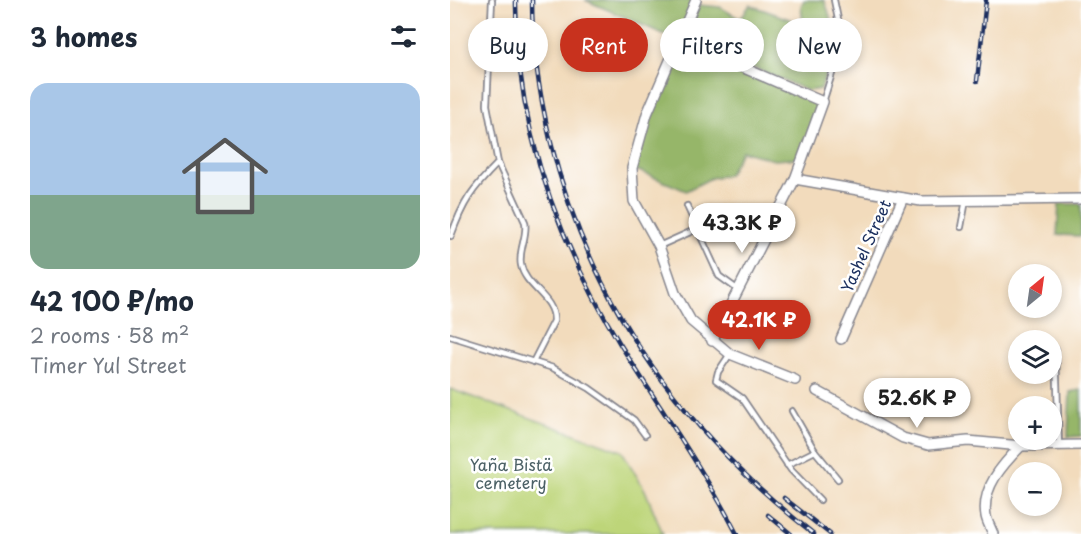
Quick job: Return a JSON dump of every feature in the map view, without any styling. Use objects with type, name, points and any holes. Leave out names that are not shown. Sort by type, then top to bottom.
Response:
[{"type":"street","points":[[688,18],[696,0]]},
{"type":"street","points":[[665,72],[647,114],[632,168],[634,201],[659,246],[675,293],[691,321],[730,354],[795,380]]},
{"type":"street","points":[[712,340],[795,179],[824,102],[753,72]]},
{"type":"street","points":[[795,179],[921,201],[1024,196],[1081,199]]},
{"type":"street","name":"Yashel Street","points":[[842,339],[903,198]]},
{"type":"street","points":[[817,391],[914,442],[928,445],[968,441],[1008,445]]},
{"type":"street","points":[[1062,446],[1081,445]]},
{"type":"street","points":[[993,534],[986,515],[988,492],[1001,466],[1017,450]]},
{"type":"lane","points":[[492,0],[487,105],[498,163],[525,222],[521,264],[527,276],[551,305],[554,314],[554,321],[533,362]]},
{"type":"lane","points":[[824,102],[835,64],[840,29],[834,0]]},
{"type":"lane","points":[[813,98],[820,97],[827,90]]},
{"type":"lane","points":[[451,236],[460,209],[498,163]]},
{"type":"lane","points":[[961,226],[966,200]]},
{"type":"lane","points":[[687,206],[720,276],[738,290]]},
{"type":"lane","points":[[659,246],[697,229]]},
{"type":"lane","points":[[450,336],[553,368],[589,388],[634,420],[645,435]]},
{"type":"lane","points":[[730,354],[718,372],[716,380],[742,399],[787,465],[820,500]]},
{"type":"lane","points":[[792,411],[815,451],[838,479]]},
{"type":"lane","points":[[787,465],[815,451]]},
{"type":"green space","points":[[585,0],[696,0],[688,18],[660,18],[660,33],[648,27],[648,18],[626,18]]},
{"type":"green space","points":[[804,0],[824,0],[830,18],[802,18],[801,6]]},
{"type":"green space","points":[[699,5],[720,7],[738,18],[694,18]]},
{"type":"green space","points":[[750,5],[786,18],[776,18],[776,72],[826,72],[821,89],[808,91],[764,72],[764,18],[741,18]]},
{"type":"green space","points":[[668,72],[753,72],[823,102],[803,158],[774,160],[742,151],[728,175],[711,178],[686,191],[632,168]]},
{"type":"green space","points":[[1059,204],[1081,204],[1081,236],[1057,235]]},
{"type":"green space","name":"Yaña Bistä cemetery","points":[[450,389],[622,451],[645,490],[663,534],[450,534]]},
{"type":"green space","points":[[1081,390],[1081,436],[1068,437],[1070,392]]},
{"type":"railway","points":[[516,0],[523,91],[544,179],[559,222],[597,304],[710,485],[737,534]]},
{"type":"railway","points":[[532,0],[537,70],[550,139],[567,198],[589,255],[616,308],[648,359],[683,407],[723,452],[814,534]]},
{"type":"railway","points":[[977,81],[986,0]]},
{"type":"railway","points":[[784,498],[830,534]]},
{"type":"railway","points":[[768,515],[791,534]]}]
